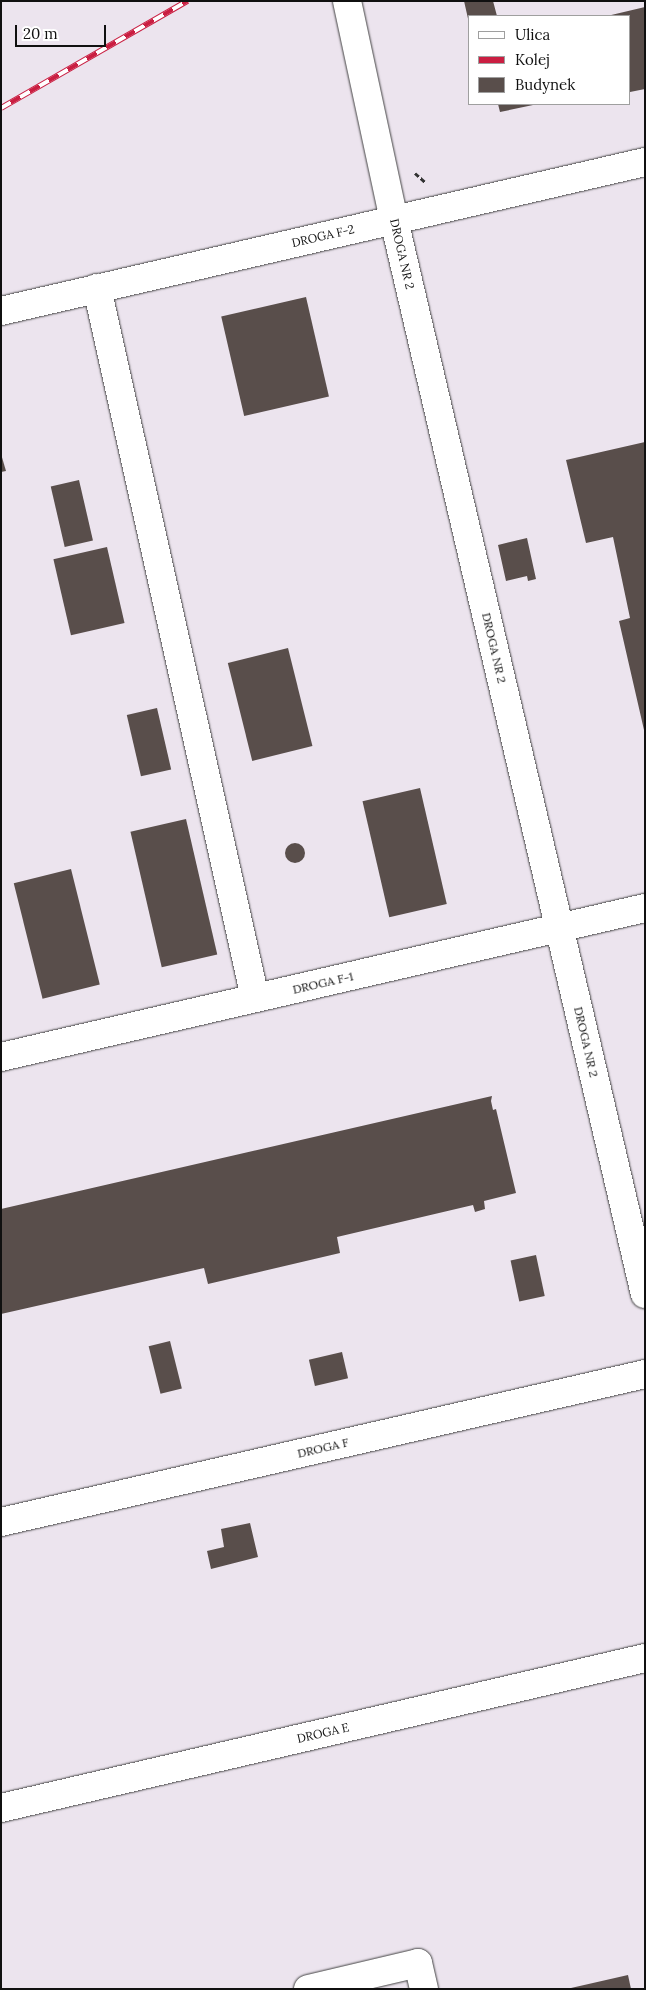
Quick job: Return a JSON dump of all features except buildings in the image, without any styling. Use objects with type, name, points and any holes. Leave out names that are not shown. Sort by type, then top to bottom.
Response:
[{"type":"lane","name":"DROGA NR 2","points":[[347,1],[394,220],[645,1294]]},
{"type":"lane","name":"DROGA F-2","points":[[1,311],[645,162]]},
{"type":"lane","points":[[97,288],[256,998]]},
{"type":"lane","name":"DROGA F-1","points":[[1,1057],[645,908]]},
{"type":"lane","name":"DROGA F","points":[[1,1522],[645,1374]]},
{"type":"lane","name":"DROGA E","points":[[1,1808],[645,1658]]},
{"type":"lane","points":[[308,1989],[421,1976]]},
{"type":"shaded area","points":[[1,1],[645,1],[645,1989],[1,1989]]},
{"type":"railway","points":[[1,108],[187,1]]}]
